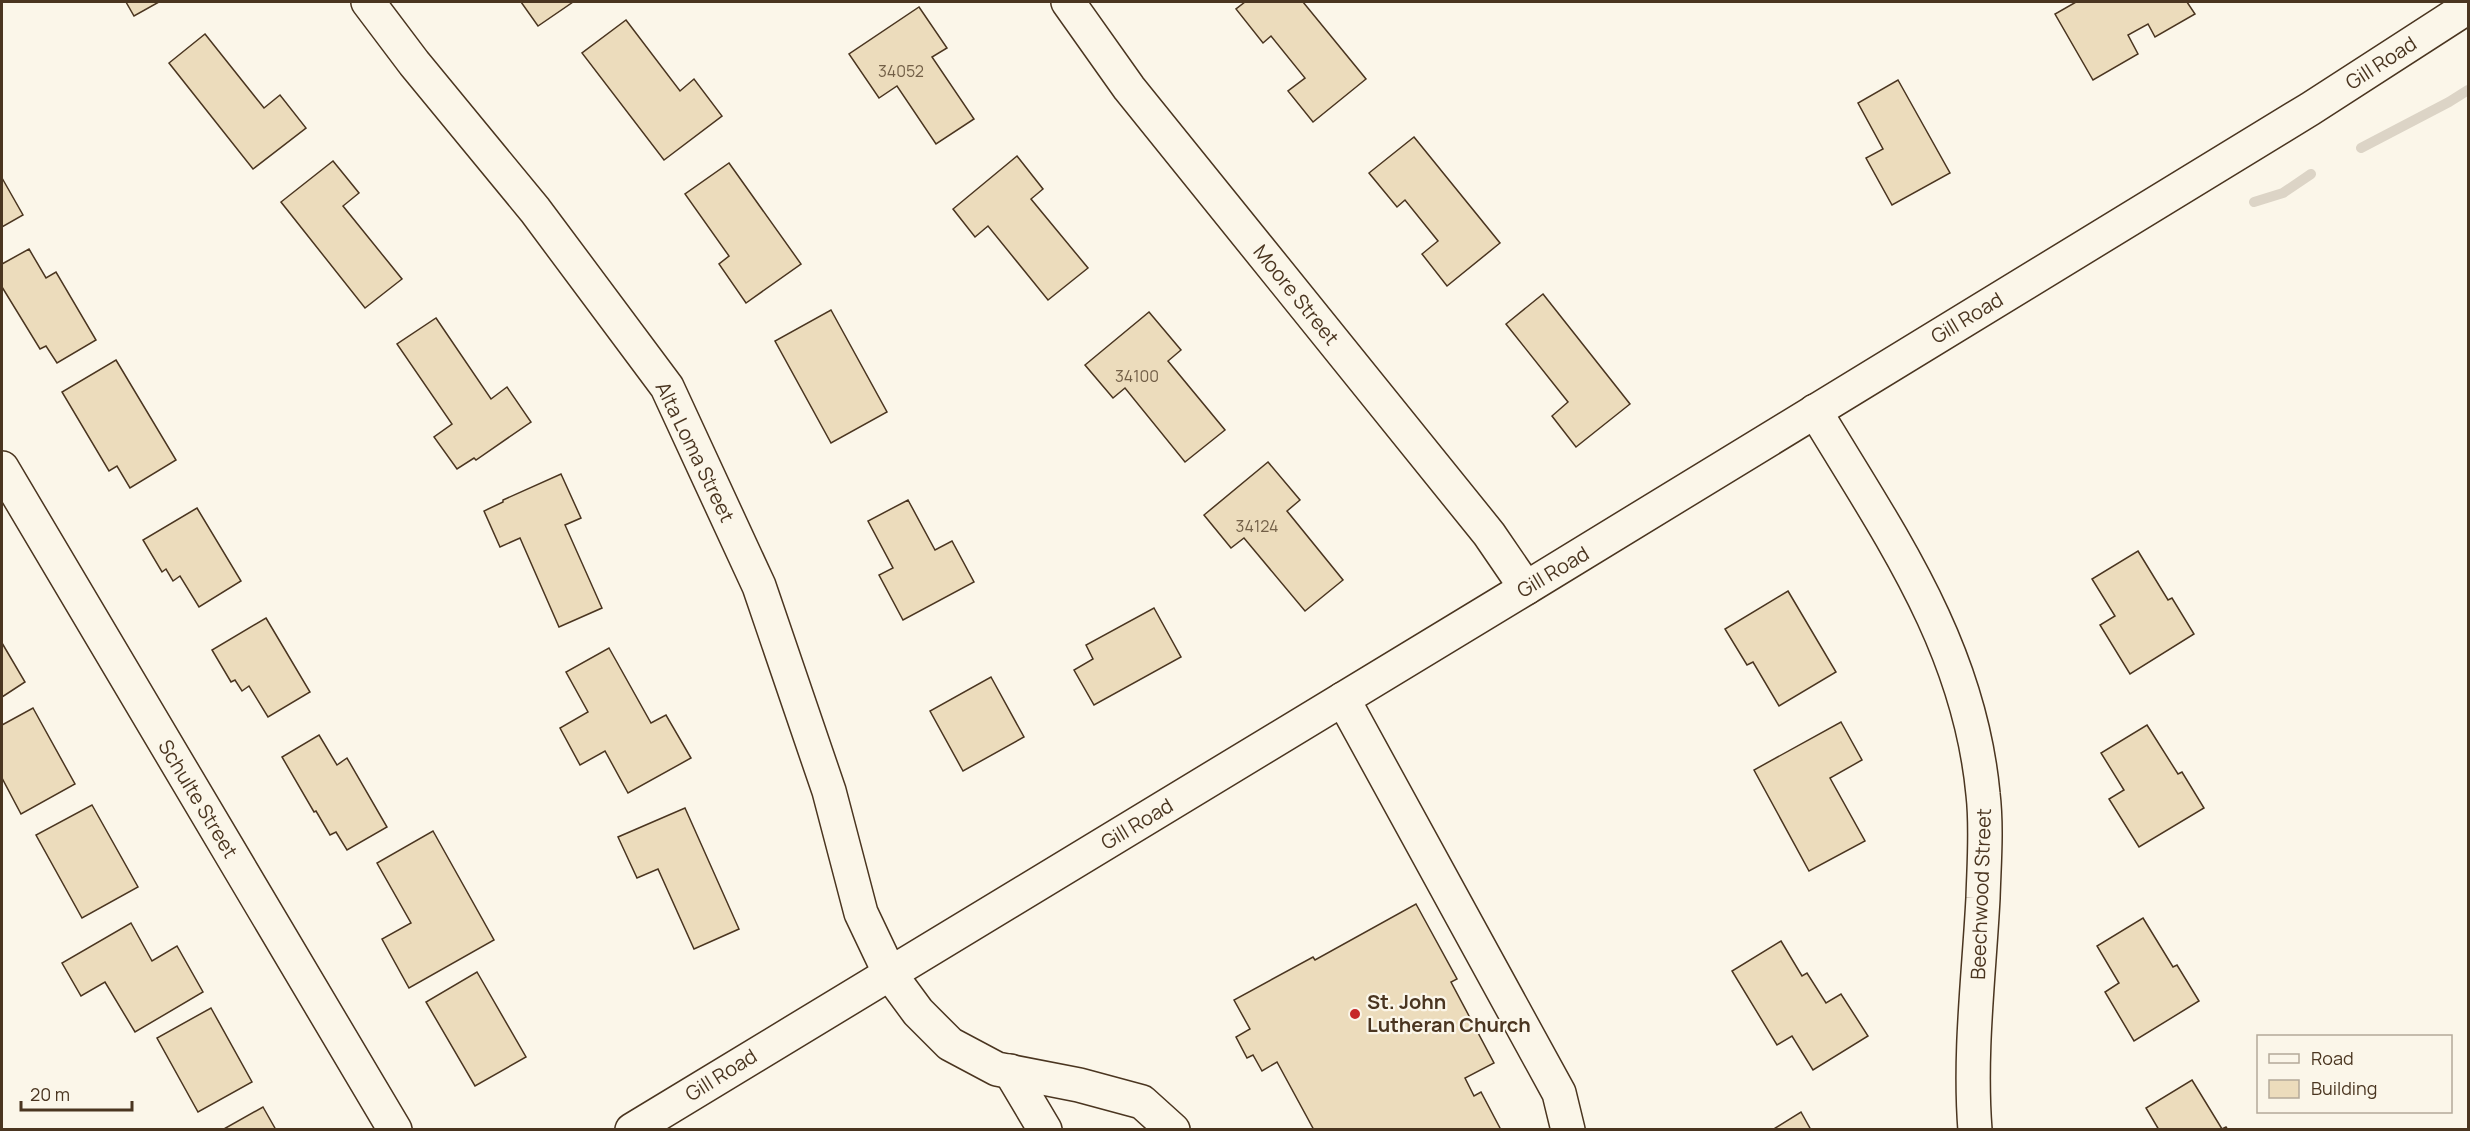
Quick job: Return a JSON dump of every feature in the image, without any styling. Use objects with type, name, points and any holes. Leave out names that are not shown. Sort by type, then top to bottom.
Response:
[{"type":"street","name":"Alta Loma Street","points":[[368,2],[414,63],[535,210],[667,387],[759,586],[829,791],[861,913],[890,974],[918,1012],[950,1044],[998,1069],[1079,1085],[1142,1102],[1173,1130]]},
{"type":"street","name":"Moore Street","points":[[1068,2],[1129,88],[1489,534],[1526,588]]},
{"type":"street","name":"Gill Road","points":[[633,1130],[2310,109],[2469,7]]},
{"type":"street","name":"Beechwood Street","points":[[1815,411],[1919,585],[1945,641],[1969,712],[1983,794],[1984,850],[1972,1084],[1975,1130]]},
{"type":"street","name":"Schulte Street","points":[[2,468],[395,1130]]},
{"type":"street","points":[[1343,699],[1559,1093],[1568,1130]]},
{"type":"street","points":[[1010,1071],[1045,1130]]},
{"type":"building","points":[[126,2],[159,2],[134,16]]},
{"type":"building","points":[[521,2],[573,2],[538,26]]},
{"type":"building","points":[[1245,2],[1303,2],[1366,79],[1313,122],[1288,91],[1305,78],[1271,36],[1263,43],[1236,9]]},
{"type":"building","points":[[2076,2],[2187,2],[2195,14],[2155,37],[2148,24],[2128,35],[2138,54],[2093,80],[2055,14]]},
{"type":"building","points":[[919,7],[947,48],[932,57],[974,119],[936,144],[897,86],[879,98],[849,54]]},
{"type":"building","points":[[626,20],[680,91],[694,79],[722,116],[664,160],[582,53]]},
{"type":"building","points":[[205,34],[264,108],[280,95],[306,128],[253,169],[169,63]]},
{"type":"building","points":[[1898,80],[1950,173],[1892,205],[1866,158],[1883,149],[1858,103]]},
{"type":"building","points":[[1414,137],[1500,243],[1447,286],[1422,254],[1438,241],[1405,200],[1397,207],[1369,173]]},
{"type":"building","points":[[1017,156],[1043,189],[1031,199],[1088,268],[1048,300],[988,226],[975,237],[953,209]]},
{"type":"building","points":[[333,161],[359,193],[343,206],[402,279],[365,308],[281,202]]},
{"type":"building","points":[[729,163],[801,264],[746,303],[719,264],[729,256],[685,194]]},
{"type":"building","points":[[2,178],[23,215],[2,227]]},
{"type":"building","points":[[29,249],[46,278],[56,272],[96,340],[57,363],[46,346],[40,349],[2,287],[2,264]]},
{"type":"building","points":[[1543,294],[1630,404],[1576,447],[1552,416],[1568,402],[1506,324]]},
{"type":"building","points":[[831,310],[887,412],[831,443],[775,341]]},
{"type":"building","points":[[1149,312],[1181,350],[1168,361],[1225,430],[1185,462],[1125,388],[1113,398],[1085,365]]},
{"type":"building","points":[[436,318],[491,399],[507,387],[531,422],[476,460],[474,458],[457,469],[434,437],[452,424],[397,344]]},
{"type":"building","points":[[116,360],[176,460],[130,488],[117,466],[109,471],[62,392]]},
{"type":"building","points":[[1268,462],[1300,500],[1287,511],[1343,580],[1305,611],[1244,538],[1231,548],[1204,515]]},
{"type":"building","points":[[561,474],[581,518],[565,525],[602,608],[559,627],[520,538],[500,547],[484,511]]},
{"type":"building","points":[[908,500],[935,550],[952,541],[974,582],[903,620],[879,575],[893,568],[868,521]]},
{"type":"building","points":[[197,508],[241,581],[199,607],[180,576],[173,581],[166,569],[162,572],[143,540]]},
{"type":"building","points":[[2138,551],[2168,600],[2172,598],[2194,634],[2130,674],[2100,625],[2115,616],[2092,579]]},
{"type":"building","points":[[1788,591],[1836,672],[1779,706],[1753,662],[1747,665],[1725,629]]},
{"type":"building","points":[[1154,608],[1181,657],[1094,705],[1074,670],[1093,659],[1086,645]]},
{"type":"building","points":[[266,618],[310,692],[268,717],[249,686],[242,691],[235,680],[231,682],[212,650]]},
{"type":"building","points":[[2,643],[25,682],[2,697]]},
{"type":"building","points":[[609,648],[651,723],[666,715],[691,758],[628,793],[605,751],[580,765],[560,728],[588,712],[566,672]]},
{"type":"building","points":[[991,677],[1024,737],[963,771],[930,711]]},
{"type":"building","points":[[33,708],[75,784],[21,814],[2,778],[2,725]]},
{"type":"building","points":[[1841,722],[1862,760],[1830,778],[1865,841],[1809,871],[1754,770]]},
{"type":"building","points":[[2147,725],[2178,774],[2182,772],[2204,808],[2139,847],[2109,799],[2124,790],[2101,753]]},
{"type":"building","points":[[319,735],[337,765],[347,758],[387,827],[347,850],[336,832],[330,835],[282,757]]},
{"type":"building","points":[[92,805],[138,887],[82,918],[36,835]]},
{"type":"building","points":[[685,808],[739,929],[694,949],[658,869],[637,878],[618,837]]},
{"type":"building","points":[[433,831],[494,940],[409,988],[382,939],[411,923],[377,863]]},
{"type":"building","name":"St. John Lutheran Church","points":[[1416,904],[1457,979],[1451,982],[1494,1063],[1465,1078],[1474,1096],[1481,1092],[1501,1130],[1314,1130],[1277,1062],[1262,1071],[1253,1055],[1247,1058],[1236,1037],[1250,1029],[1234,1000],[1313,957],[1315,960]]},
{"type":"building","points":[[2143,918],[2173,967],[2177,965],[2199,1001],[2134,1041],[2105,992],[2119,983],[2097,946]]},
{"type":"building","points":[[131,923],[152,961],[177,946],[203,992],[135,1032],[105,982],[81,996],[62,963]]},
{"type":"building","points":[[1781,941],[1802,976],[1807,973],[1826,1003],[1841,994],[1868,1036],[1813,1070],[1792,1036],[1777,1045],[1732,971]]},
{"type":"building","points":[[477,972],[526,1057],[475,1086],[426,1002]]},
{"type":"building","points":[[211,1008],[252,1082],[198,1112],[157,1038]]},
{"type":"building","points":[[2192,1080],[2222,1129],[2226,1127],[2228,1130],[2159,1130],[2146,1108]]},
{"type":"building","points":[[263,1107],[276,1130],[222,1130]]},
{"type":"building","points":[[1801,1112],[1811,1130],[1772,1130]]},
{"type":"waterway","points":[[2361,148],[2468,90]]},
{"type":"waterway","points":[[2254,202],[2283,193],[2311,174]]},
{"type":"place","name":"St. John Lutheran Church","points":[[1355,1014]]}]
